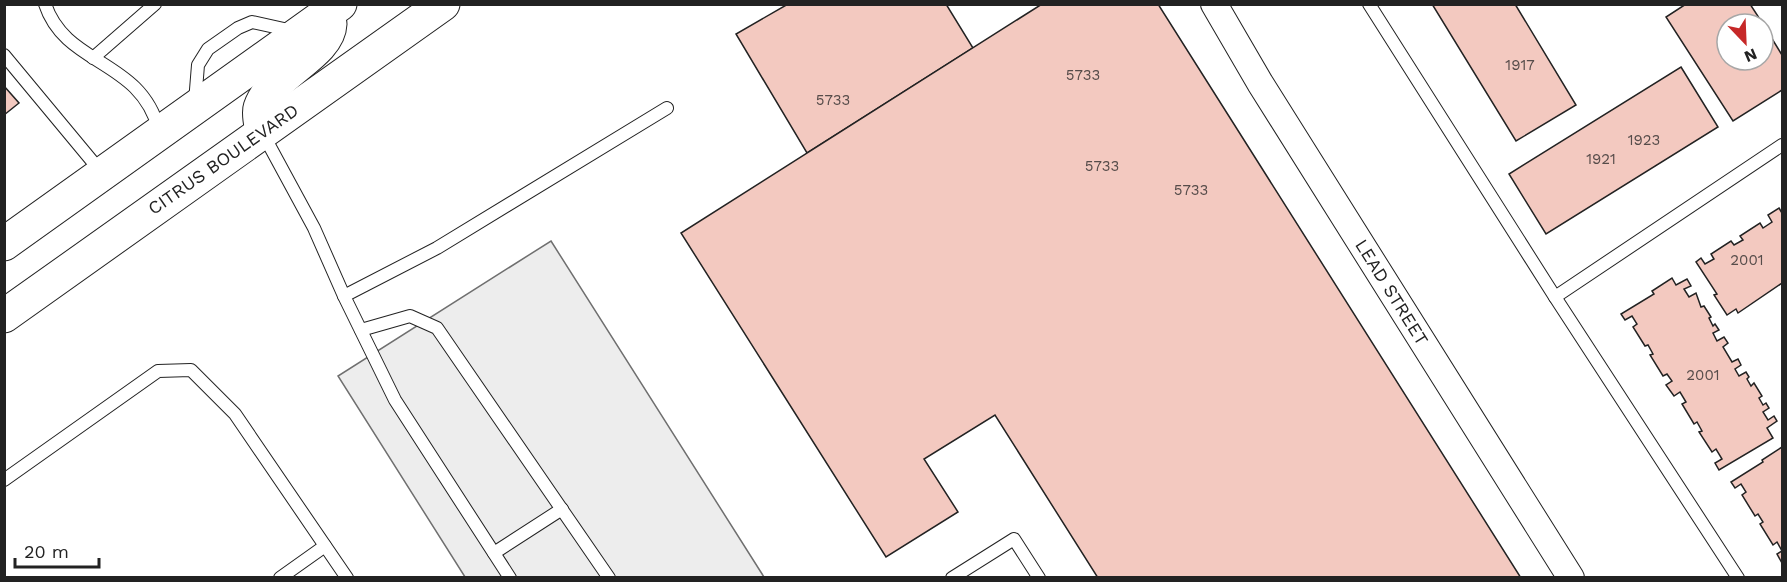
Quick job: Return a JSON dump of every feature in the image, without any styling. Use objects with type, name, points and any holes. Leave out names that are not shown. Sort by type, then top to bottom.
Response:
[{"type":"street","points":[[399,35],[409,14],[418,4]]},
{"type":"street","name":"CITRUS BOULEVARD","points":[[4,316],[443,4]]},
{"type":"street","name":"LEAD STREET","points":[[1214,4],[1260,83],[1571,578]]},
{"type":"street","points":[[11,236],[103,174],[300,33],[332,7]]},
{"type":"street","points":[[262,131],[260,109],[281,77],[322,44],[330,31],[332,7]]},
{"type":"lane","points":[[45,4],[49,19],[78,50],[122,75],[142,94],[155,115],[160,133]]},
{"type":"lane","points":[[93,58],[155,4]]},
{"type":"lane","points":[[1369,4],[1555,297],[1738,578]]},
{"type":"lane","points":[[4,56],[103,174]]},
{"type":"lane","points":[[344,296],[437,248],[666,108]]},
{"type":"lane","points":[[262,131],[314,228],[344,296],[395,400],[510,578]]},
{"type":"lane","points":[[1555,297],[1782,145]]},
{"type":"lane","points":[[361,330],[410,316],[437,328],[609,578]]},
{"type":"lane","points":[[4,480],[158,371],[191,370],[235,414],[347,578]]},
{"type":"lane","points":[[494,553],[562,509]]},
{"type":"lane","points":[[952,578],[1014,539],[1039,578]]},
{"type":"lane","points":[[280,578],[325,546]]},
{"type":"shaded area","points":[[551,241],[764,577],[465,577],[338,376]]},
{"type":"building","points":[[788,4],[946,4],[973,48],[807,153],[736,34]]},
{"type":"building","points":[[1042,4],[1158,4],[1521,578],[1098,578],[995,415],[924,459],[958,512],[886,557],[681,233]]},
{"type":"building","points":[[1432,4],[1515,4],[1576,105],[1516,141]]},
{"type":"building","points":[[1686,4],[1750,4],[1755,12],[1715,12],[1715,72],[1775,72],[1775,44],[1782,55],[1782,90],[1733,121],[1666,17]]},
{"type":"building","points":[[1681,67],[1718,127],[1546,234],[1509,174]]},
{"type":"building","points":[[4,86],[19,103],[4,115]]},
{"type":"building","points":[[1779,208],[1782,213],[1782,283],[1738,313],[1736,309],[1727,315],[1714,295],[1717,294],[1696,262],[1701,258],[1705,264],[1714,259],[1711,254],[1731,241],[1734,245],[1743,240],[1740,236],[1760,223],[1763,228],[1772,222],[1768,215]]},
{"type":"building","points":[[1672,278],[1676,285],[1687,279],[1691,286],[1684,289],[1689,297],[1696,293],[1701,307],[1704,306],[1711,317],[1709,318],[1713,326],[1715,324],[1719,330],[1713,333],[1717,341],[1724,337],[1728,343],[1723,347],[1732,362],[1738,359],[1741,365],[1735,369],[1739,376],[1746,372],[1751,386],[1754,383],[1762,396],[1759,398],[1763,405],[1766,403],[1769,408],[1763,412],[1768,420],[1774,416],[1777,421],[1767,428],[1773,438],[1719,470],[1715,463],[1722,459],[1716,449],[1712,452],[1699,432],[1702,431],[1697,422],[1694,424],[1682,404],[1686,402],[1680,392],[1674,396],[1666,385],[1672,381],[1667,374],[1663,376],[1650,355],[1653,354],[1648,345],[1645,346],[1633,327],[1637,324],[1632,316],[1625,320],[1621,314],[1654,294],[1652,291]]},
{"type":"building","points":[[1782,447],[1782,551],[1777,542],[1773,545],[1760,524],[1763,522],[1758,514],[1755,516],[1742,495],[1746,492],[1741,484],[1735,488],[1731,482]]},
{"type":"building","points":[[1782,551],[1782,563],[1777,554]]}]
